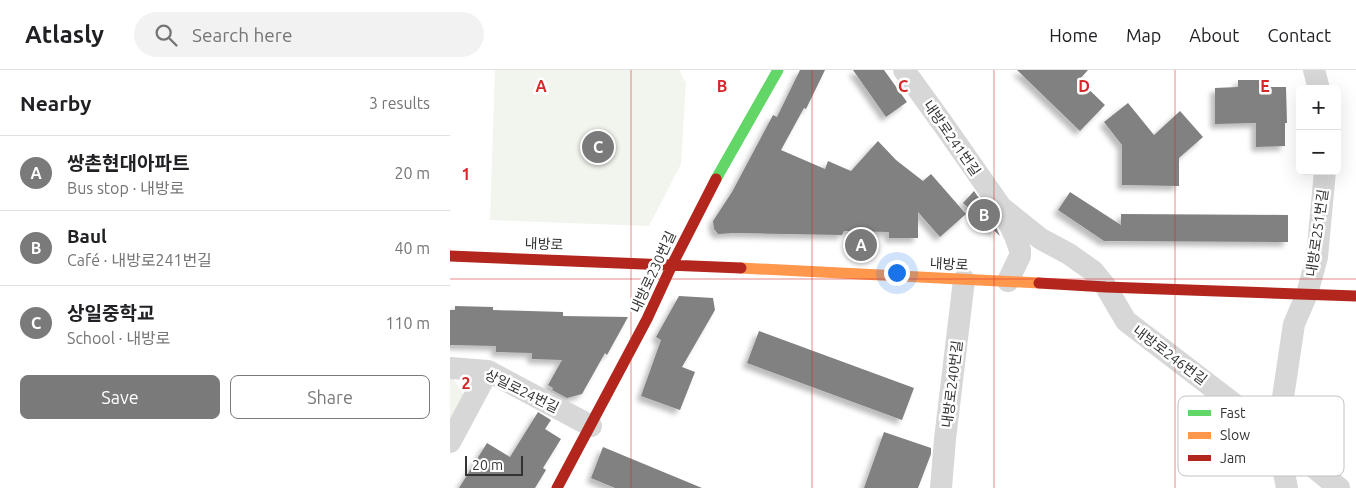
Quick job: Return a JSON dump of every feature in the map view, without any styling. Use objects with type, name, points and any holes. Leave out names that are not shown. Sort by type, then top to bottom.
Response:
[{"type":"street","name":"내방로230번길","points":[[557,488],[647,320],[672,265],[724,164],[778,70]]},
{"type":"street","name":"내방로241번길","points":[[904,70],[1000,207],[1015,236],[1020,256],[1008,281]]},
{"type":"street","points":[[1314,70],[1318,85]]},
{"type":"street","name":"내방로251번길","points":[[1283,396],[1294,324],[1307,294],[1317,257],[1325,175]]},
{"type":"street","name":"내방로241번길","points":[[1000,207],[1041,239],[1069,254],[1093,271],[1106,288]]},
{"type":"street","name":"내방로","points":[[450,256],[642,263],[1008,281],[1106,288],[1356,296]]},
{"type":"street","name":"내방로240번길","points":[[941,488],[964,280]]},
{"type":"street","name":"내방로246번길","points":[[1106,288],[1126,321],[1224,396]]},
{"type":"street","name":"상일로24번길","points":[[450,368],[488,371],[591,426]]},
{"type":"street","points":[[450,442],[488,371]]},
{"type":"street","name":"내방로246번길","points":[[1324,476],[1339,488]]},
{"type":"shaded area","points":[[495,70],[679,70],[686,83],[681,164],[649,226],[490,220]]},
{"type":"shaded area","points":[[450,377],[452,377],[464,395],[450,419]]},
{"type":"building","points":[[800,70],[825,70],[806,109],[804,108],[781,150],[825,169],[828,161],[851,171],[878,141],[896,160],[923,181],[931,174],[966,214],[940,237],[918,212],[918,238],[889,238],[889,232],[844,231],[842,235],[718,234],[714,229],[713,221],[732,192],[773,115],[777,117]]},
{"type":"building","points":[[853,70],[884,70],[907,102],[886,117]]},
{"type":"building","points":[[1017,70],[1088,70],[1079,80],[1105,105],[1080,131]]},
{"type":"building","points":[[1238,80],[1260,80],[1260,87],[1286,87],[1287,123],[1285,123],[1285,146],[1256,147],[1256,123],[1215,124],[1215,88],[1238,87]]},
{"type":"building","points":[[1128,103],[1154,135],[1180,111],[1203,137],[1179,158],[1179,186],[1122,185],[1122,145],[1104,122]]},
{"type":"building","points":[[974,191],[990,214],[1000,236],[963,203]]},
{"type":"building","points":[[1070,192],[1121,225],[1121,214],[1288,215],[1288,242],[1104,241],[1058,210]]},
{"type":"building","points":[[679,296],[713,298],[715,310],[682,367],[695,372],[680,410],[641,396],[661,340],[656,337]]},
{"type":"building","points":[[455,306],[493,307],[493,310],[563,312],[563,316],[628,317],[582,394],[567,398],[552,390],[553,388],[548,385],[562,360],[532,359],[532,353],[496,352],[496,346],[450,345],[450,310],[455,310]]},
{"type":"building","points":[[759,331],[914,388],[902,420],[747,363]]},
{"type":"building","points":[[538,412],[551,420],[545,429],[561,439],[543,468],[546,470],[535,488],[459,488],[487,443],[510,457]]},
{"type":"building","points":[[884,432],[931,448],[931,454],[918,488],[864,488]]},
{"type":"building","points":[[603,447],[702,488],[615,488],[591,478]]},
{"type":"traffic: fast","points":[[716,179],[778,70]]},
{"type":"traffic: slow","points":[[741,268],[1039,283]]},
{"type":"traffic: jam","points":[[557,488],[647,319],[716,179]]},
{"type":"traffic: jam","points":[[450,256],[741,268]]},
{"type":"traffic: jam","points":[[1039,283],[1356,296]]},
{"type":"place","name":"상일중학교","points":[[598,147]]},
{"type":"place","name":"Baul","points":[[984,215]]},
{"type":"place","name":"쌍촌현대아파트","points":[[861,245]]}]
